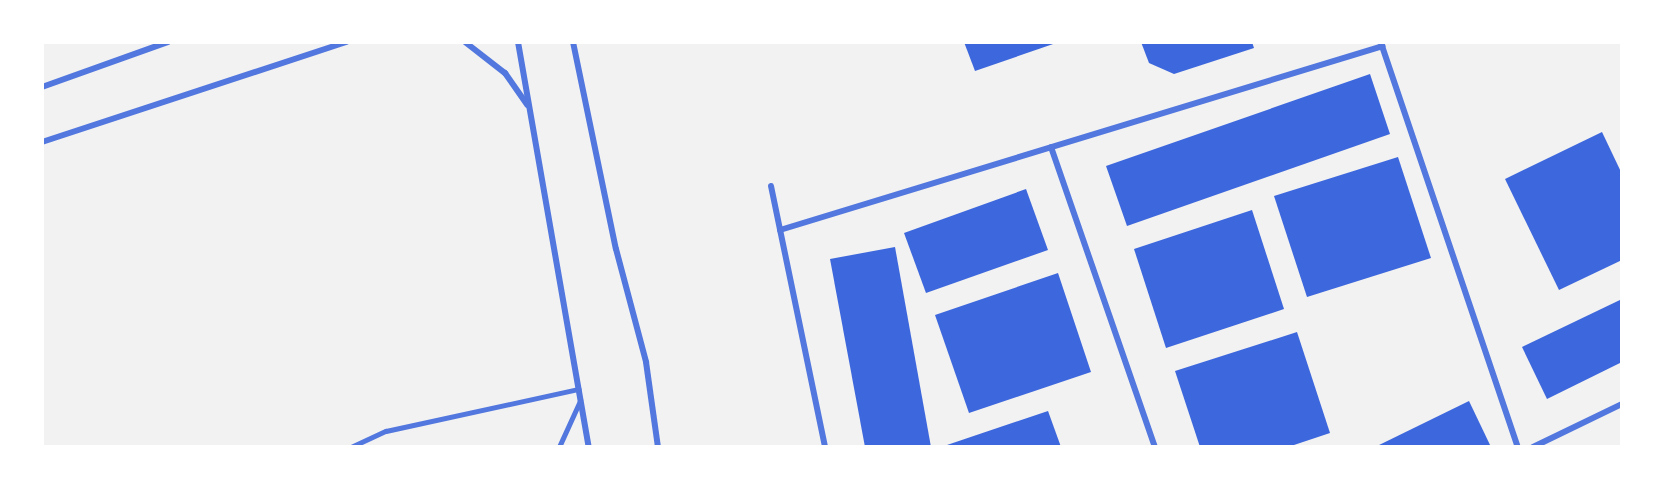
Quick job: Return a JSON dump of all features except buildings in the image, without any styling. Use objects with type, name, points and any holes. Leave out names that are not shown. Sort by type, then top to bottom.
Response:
[{"type":"street","points":[[42,87],[168,42]]},
{"type":"street","points":[[42,142],[347,42]]},
{"type":"street","points":[[465,42],[505,73],[530,111]]},
{"type":"street","points":[[518,42],[589,447]]},
{"type":"street","points":[[573,42],[616,249],[646,362],[658,447]]},
{"type":"street","points":[[780,230],[1382,44],[1518,447]]},
{"type":"street","points":[[1050,147],[1155,447]]},
{"type":"street","points":[[771,186],[825,447]]},
{"type":"street","points":[[1533,447],[1622,404]]},
{"type":"lane","points":[[351,447],[386,431],[578,389]]},
{"type":"lane","points":[[559,447],[580,401]]}]
